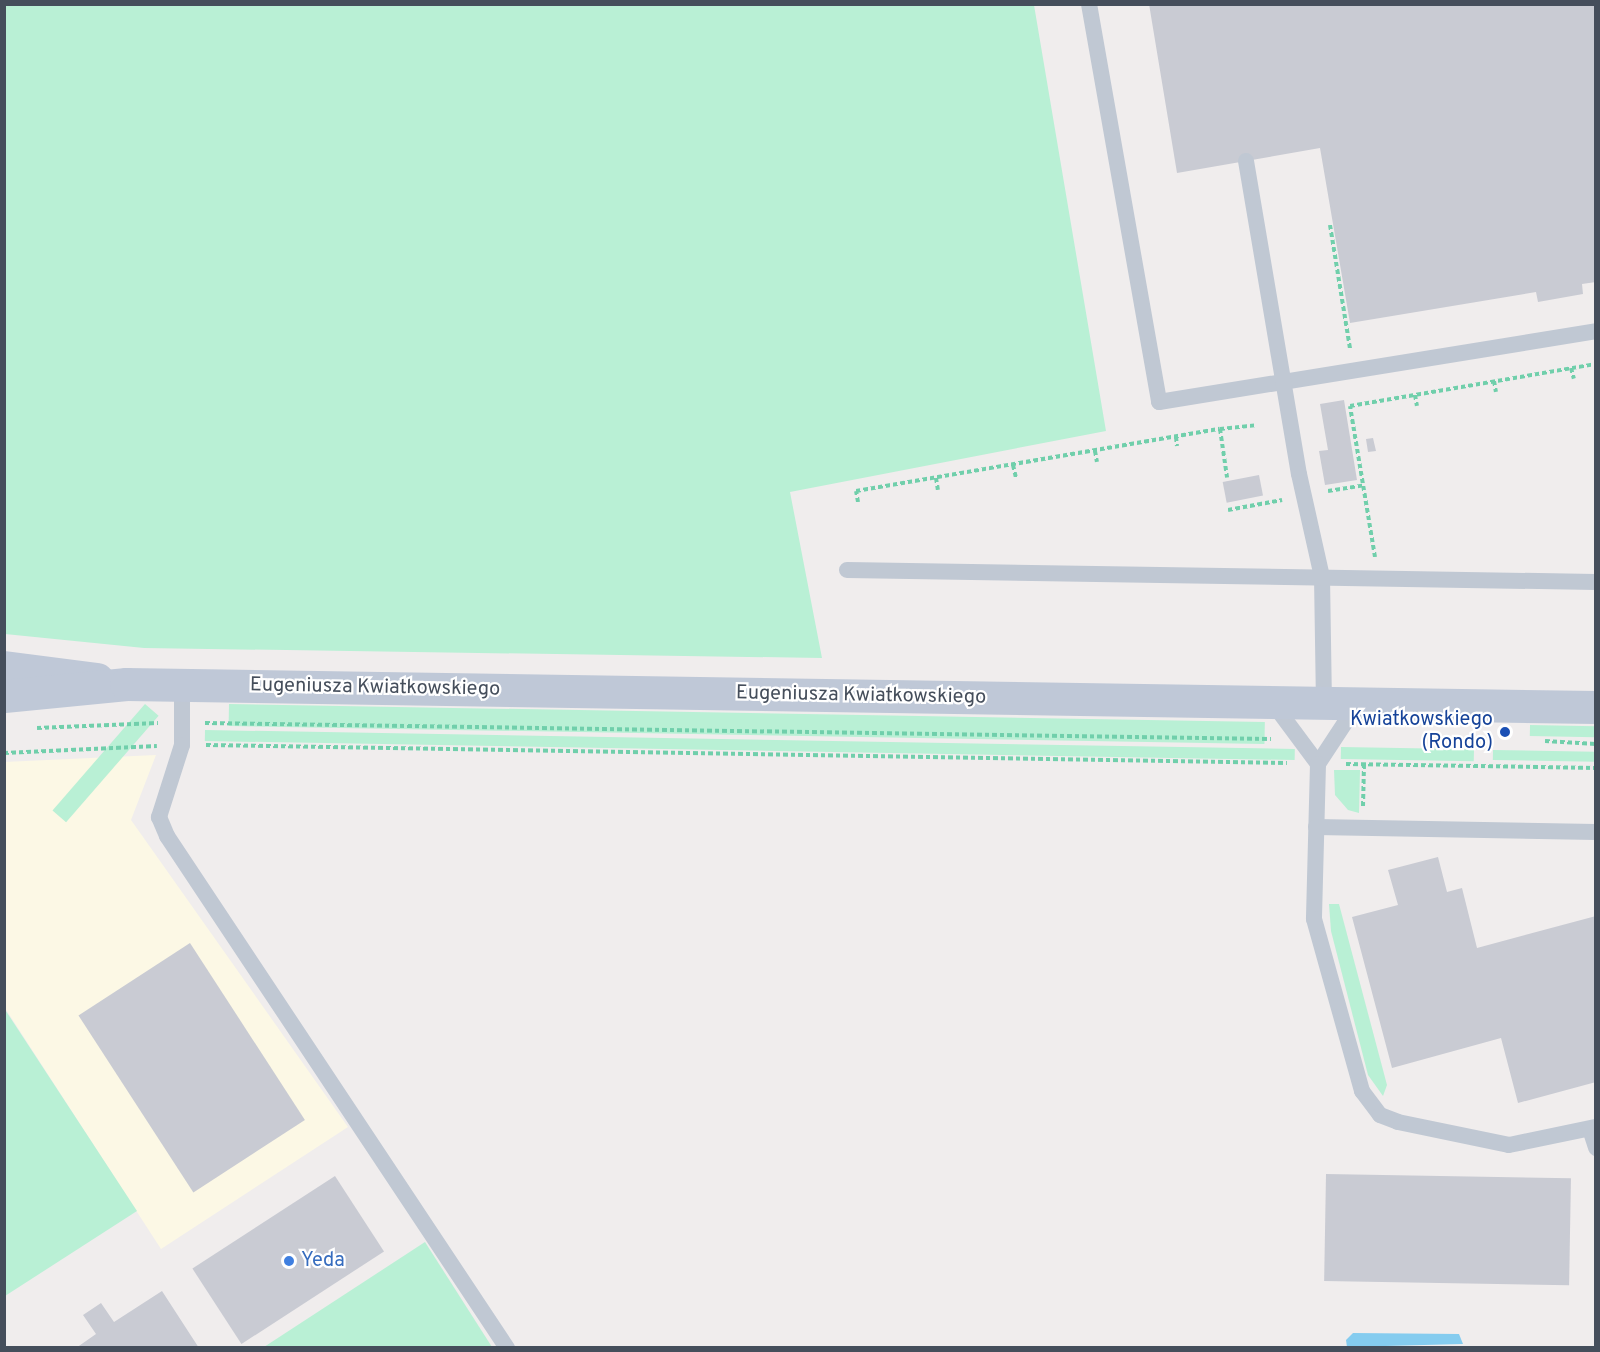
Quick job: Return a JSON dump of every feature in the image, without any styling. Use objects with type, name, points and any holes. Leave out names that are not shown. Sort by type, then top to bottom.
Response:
[{"type":"main road","name":"Eugeniusza Kwiatkowskiego","points":[[4,667],[126,684]]},
{"type":"main road","name":"Eugeniusza Kwiatkowskiego","points":[[4,696],[126,684],[1596,707]]},
{"type":"lane","points":[[1089,4],[1159,402],[1283,384],[1596,331]]},
{"type":"lane","points":[[1246,161],[1283,384],[1322,577],[1324,703]]},
{"type":"lane","points":[[847,570],[1596,582]]},
{"type":"lane","points":[[182,685],[182,745],[159,817],[167,836],[507,1347]]},
{"type":"lane","points":[[1272,702],[1301,738],[1318,764]]},
{"type":"lane","points":[[1358,703],[1318,764],[1314,919],[1362,1091],[1380,1115],[1509,1145],[1593,1128],[1596,1148]]},
{"type":"lane","points":[[1316,827],[1596,832]]},
{"type":"path","points":[[1330,225],[1351,352]]},
{"type":"path","points":[[1370,561],[1376,561],[1350,406],[1596,364]]},
{"type":"path","points":[[1571,368],[1574,379]]},
{"type":"path","points":[[1494,381],[1496,392]]},
{"type":"path","points":[[1415,395],[1417,406]]},
{"type":"path","points":[[858,502],[856,491],[1220,429],[1257,425]]},
{"type":"path","points":[[1220,429],[1227,477]]},
{"type":"path","points":[[1176,437],[1177,446]]},
{"type":"path","points":[[1095,451],[1097,462]]},
{"type":"path","points":[[1013,465],[1016,478]]},
{"type":"path","points":[[936,478],[938,490]]},
{"type":"path","points":[[1329,500],[1328,490],[1364,485]]},
{"type":"path","points":[[1228,510],[1283,500]]},
{"type":"path","points":[[27,728],[161,723]]},
{"type":"path","points":[[207,723],[1301,738]]},
{"type":"path","points":[[1542,741],[1596,744]]},
{"type":"path","points":[[4,753],[182,745],[1596,768]]},
{"type":"path","points":[[1363,814],[1364,764]]},
{"type":"shaded area","points":[[156,755],[131,820],[348,1127],[161,1249],[5,1008],[4,762]]},
{"type":"green space","points":[[5,4],[1034,5],[1106,431],[790,492],[822,658],[144,648],[5,634]]},
{"type":"green space","points":[[145,704],[159,716],[66,822],[52,810]]},
{"type":"green space","points":[[229,704],[1265,722],[1264,744],[229,726]]},
{"type":"green space","points":[[1530,725],[1595,726],[1595,737],[1530,736]]},
{"type":"green space","points":[[205,730],[1295,749],[1295,760],[205,741]]},
{"type":"green space","points":[[1341,747],[1474,749],[1474,761],[1341,759]]},
{"type":"green space","points":[[1493,750],[1595,752],[1595,762],[1493,760]]},
{"type":"green space","points":[[1334,770],[1360,770],[1359,813],[1348,810],[1335,795]]},
{"type":"green space","points":[[1329,904],[1339,904],[1387,1085],[1383,1096],[1368,1075],[1331,931]]},
{"type":"green space","points":[[4,1008],[137,1211],[5,1296],[4,1296]]},
{"type":"green space","points":[[425,1242],[492,1347],[264,1347]]},
{"type":"water","points":[[1353,1333],[1459,1334],[1463,1344],[1347,1347],[1346,1340]]},
{"type":"building","points":[[1149,4],[1596,4],[1596,282],[1582,284],[1583,294],[1538,302],[1536,292],[1350,323],[1320,148],[1177,173]]},
{"type":"building","points":[[1344,400],[1357,480],[1325,485],[1319,451],[1328,450],[1320,404]]},
{"type":"building","points":[[1373,438],[1376,451],[1368,452],[1366,439]]},
{"type":"building","points":[[1259,475],[1263,496],[1227,503],[1223,482]]},
{"type":"building","points":[[1438,857],[1447,892],[1462,888],[1477,948],[1596,916],[1596,1082],[1518,1103],[1501,1038],[1392,1068],[1352,917],[1398,905],[1388,870]]},
{"type":"building","points":[[190,943],[305,1120],[193,1192],[78,1015]]},
{"type":"building","points":[[1326,1174],[1571,1178],[1569,1285],[1324,1281]]},
{"type":"building","name":"Yeda","points":[[335,1176],[384,1251],[241,1344],[192,1269]]},
{"type":"building","points":[[162,1291],[199,1348],[76,1348],[96,1334],[83,1315],[101,1303],[114,1322]]},
{"type":"place","name":"Kwiatkowskiego (Rondo)","points":[[1505,732]]},
{"type":"place","name":"Yeda","points":[[289,1261]]}]
